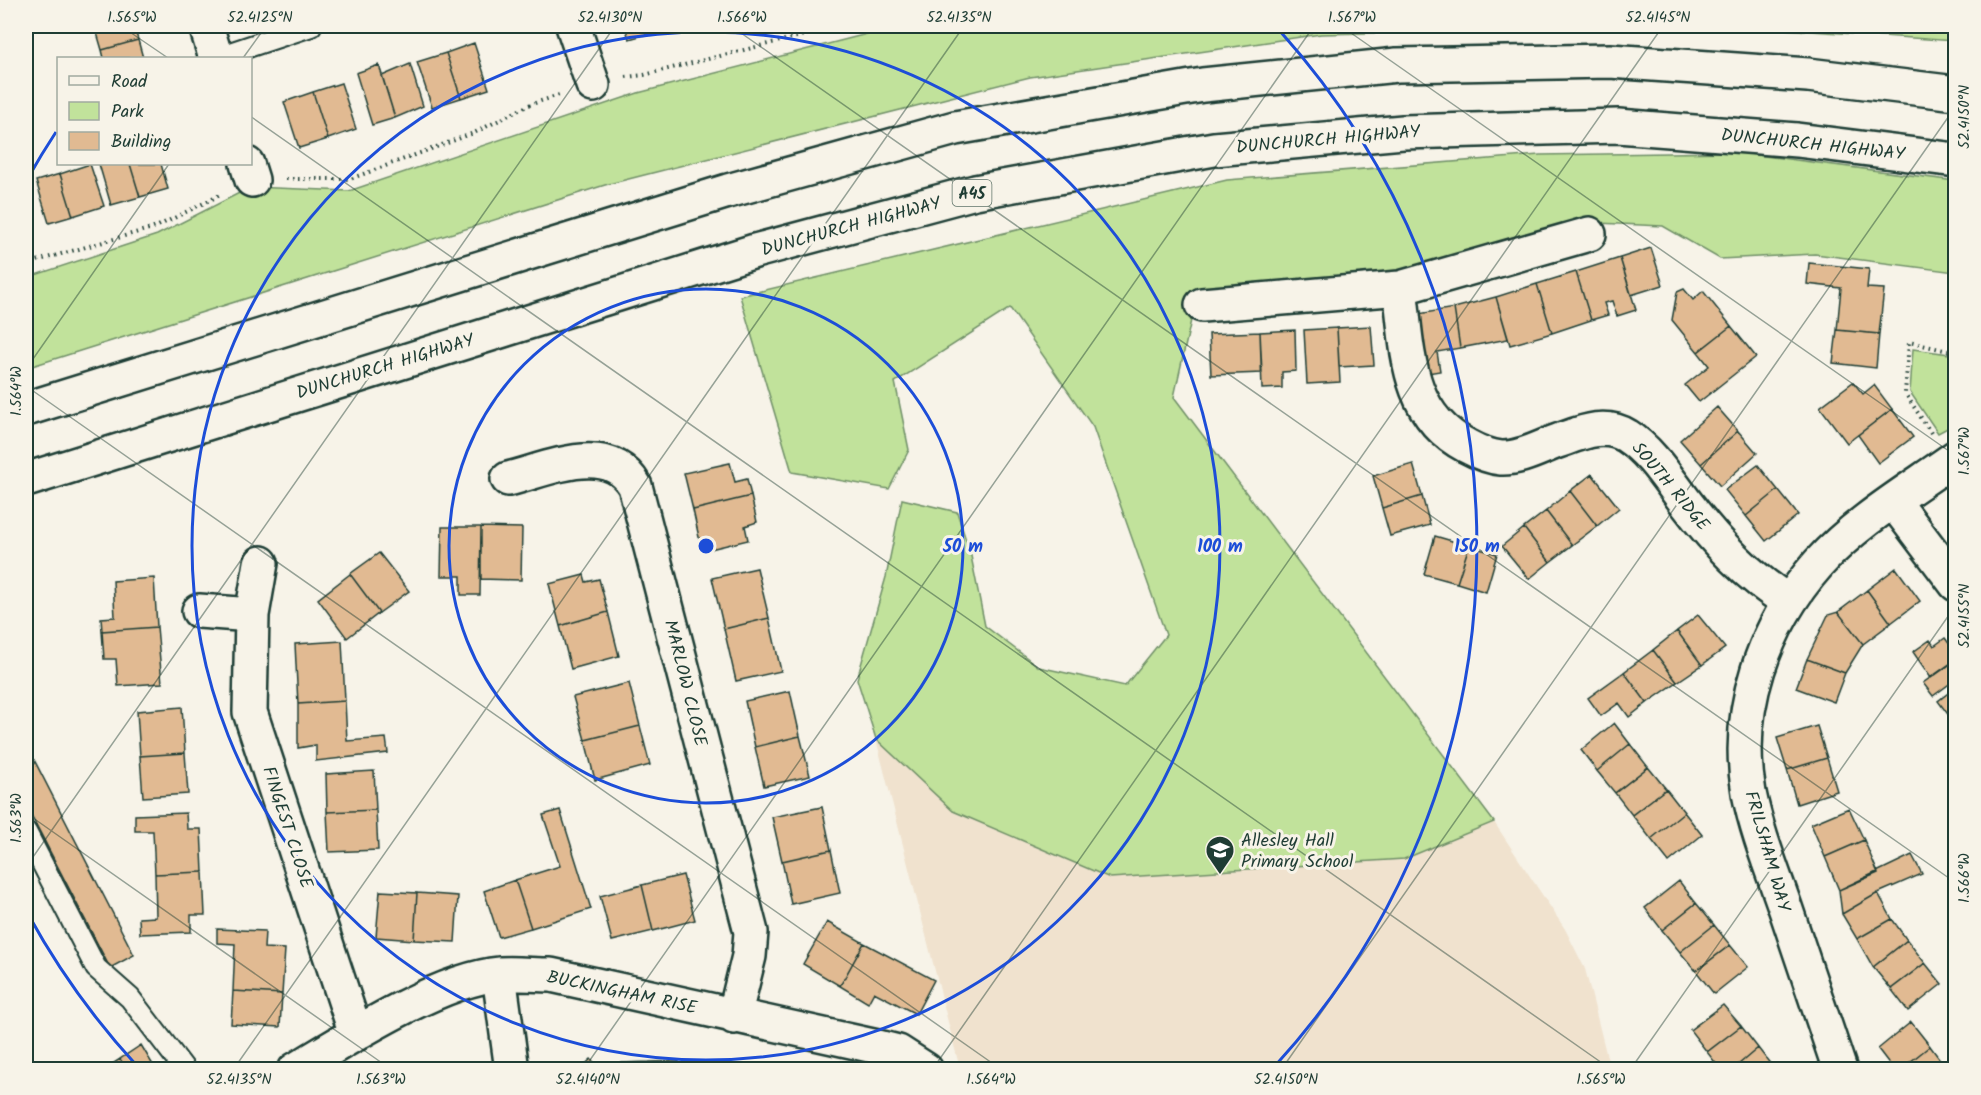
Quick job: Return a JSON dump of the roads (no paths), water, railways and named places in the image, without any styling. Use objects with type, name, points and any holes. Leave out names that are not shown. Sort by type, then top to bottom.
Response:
[{"type":"main road","points":[[206,26],[216,57]]},
{"type":"main road","points":[[573,26],[593,85]]},
{"type":"main road","points":[[26,409],[728,191],[955,128],[1203,85],[1397,65],[1610,61],[1808,75],[1956,93]]},
{"type":"main road","name":"DUNCHURCH HIGHWAY","points":[[26,480],[755,251],[975,192],[1214,149],[1403,132],[1618,126],[1797,140],[1956,160]]},
{"type":"main road","points":[[1202,305],[1400,288],[1589,234]]},
{"type":"main road","name":"SOUTH RIDGE","points":[[1400,288],[1412,380],[1423,406],[1437,424],[1457,441],[1480,453],[1502,458],[1526,453],[1585,431],[1606,428],[1625,434],[1641,446],[1700,521],[1744,570],[1788,601]]},
{"type":"main road","name":"MARLOW CLOSE","points":[[508,479],[591,459],[618,466],[628,474],[635,486],[751,932],[749,956],[734,1017]]},
{"type":"main road","name":"FRILSHAM WAY","points":[[1840,1070],[1775,878],[1749,793],[1746,756],[1747,717],[1753,685],[1765,648],[1788,601],[1821,561],[1844,540],[1953,459]]},
{"type":"main road","points":[[1893,502],[1956,584]]},
{"type":"main road","name":"FINGEST CLOSE","points":[[261,562],[252,615],[250,712],[356,1034]]},
{"type":"main road","points":[[199,611],[252,615]]},
{"type":"main road","points":[[499,975],[512,1070]]},
{"type":"main road","name":"BUCKINGHAM RISE","points":[[295,1070],[356,1034],[453,987],[499,975],[551,975],[898,1052],[926,1070]]},
{"type":"lane","points":[[219,57],[311,26]]},
{"type":"lane","points":[[26,832],[32,860],[96,968],[130,998],[184,1070]]},
{"type":"place","name":"Allesley Hall Primary School","points":[[1220,876]]}]
